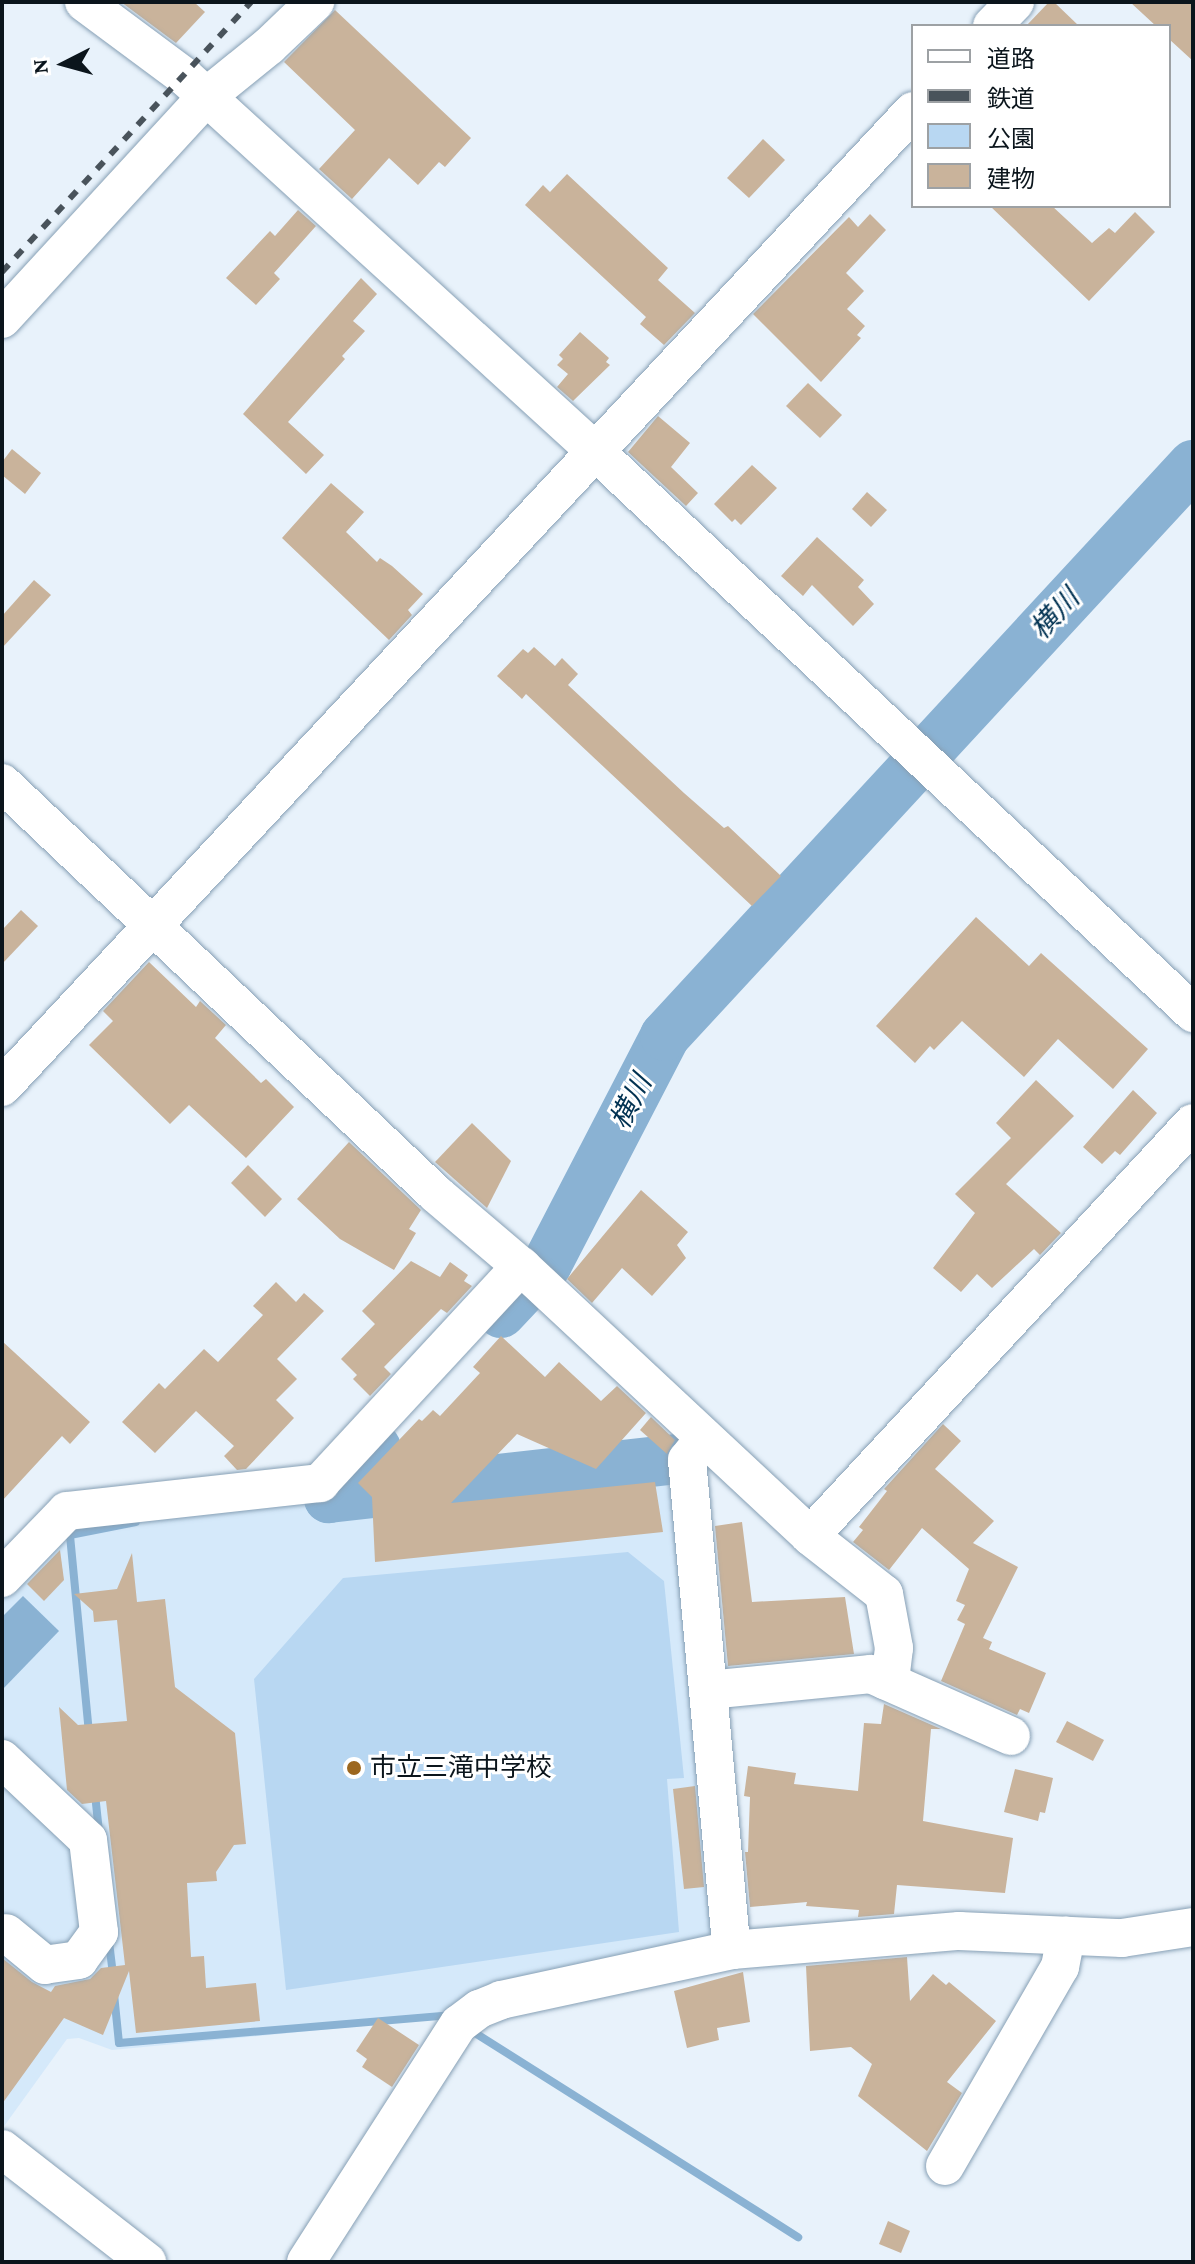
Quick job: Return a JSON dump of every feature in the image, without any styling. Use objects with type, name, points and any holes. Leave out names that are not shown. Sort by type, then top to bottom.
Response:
[{"type":"street","points":[[84,2],[206,97],[595,451],[1193,1013]]},
{"type":"street","points":[[2,319],[206,97],[269,46],[315,2]]},
{"type":"street","points":[[994,24],[1015,2]]},
{"type":"street","points":[[2,1087],[911,113]]},
{"type":"street","points":[[2,783],[436,1194],[528,1273],[810,1536],[884,1594],[894,1648],[891,1671],[886,1681]]},
{"type":"street","points":[[810,1536],[1193,1123]]},
{"type":"street","points":[[2,1578],[67,1511],[320,1483],[528,1273]]},
{"type":"street","points":[[704,1439],[687,1460],[732,1950]]},
{"type":"street","points":[[708,1690],[863,1674],[886,1681],[1011,1736]]},
{"type":"street","points":[[2,1759],[88,1840],[99,1932],[79,1960],[45,1965],[6,1933]]},
{"type":"street","points":[[306,2262],[459,2024],[479,2009],[560,1985],[732,1950],[959,1931],[1122,1938],[1193,1927]]},
{"type":"street","points":[[945,2166],[1060,1967],[1066,1936]]},
{"type":"street","points":[[2,2149],[147,2262]]},
{"type":"shaded area","name":"市立三滝中学校","points":[[681,1478],[722,1942],[456,2017],[112,2050],[79,2038],[67,2039],[2,2129],[2,1593],[69,1522],[322,1494],[337,1516]]},
{"type":"shaded area","points":[[23,1596],[59,1631],[2,1690],[2,1617]]},
{"type":"green space","points":[[628,1552],[664,1581],[684,1778],[667,1779],[679,1932],[286,1990],[254,1679],[343,1578]]},
{"type":"building","points":[[121,2],[194,2],[205,12],[176,43]]},
{"type":"building","points":[[1049,2],[1054,2],[1077,24],[1028,24]]},
{"type":"building","points":[[1130,2],[1193,2],[1193,61],[1171,41],[1171,24],[1154,24]]},
{"type":"building","points":[[335,10],[471,138],[445,167],[439,162],[418,185],[389,158],[352,199],[319,169],[355,130],[284,62]]},
{"type":"building","points":[[763,139],[785,160],[749,198],[727,178]]},
{"type":"building","points":[[567,174],[668,268],[658,280],[695,313],[664,345],[640,324],[646,317],[525,205],[543,185],[550,192]]},
{"type":"building","points":[[992,208],[1054,208],[1092,243],[1109,228],[1115,233],[1135,212],[1155,232],[1089,301]]},
{"type":"building","points":[[298,210],[316,226],[274,273],[280,279],[256,305],[226,278],[270,231],[275,236]]},
{"type":"building","points":[[870,214],[886,230],[846,273],[864,291],[847,309],[865,326],[857,335],[861,338],[821,382],[753,314],[849,217],[858,227]]},
{"type":"building","points":[[361,278],[377,294],[353,321],[365,331],[342,356],[345,359],[288,422],[324,455],[306,474],[243,414]]},
{"type":"building","points":[[580,332],[609,358],[606,362],[610,365],[573,401],[557,387],[568,374],[557,365],[563,359],[559,355]]},
{"type":"building","points":[[808,383],[842,415],[820,438],[786,406]]},
{"type":"building","points":[[658,416],[690,443],[671,467],[698,493],[686,506],[628,452]]},
{"type":"building","points":[[12,449],[41,473],[25,494],[2,475],[2,462]]},
{"type":"building","points":[[752,465],[777,488],[741,525],[735,519],[732,522],[714,504]]},
{"type":"building","points":[[331,483],[364,512],[346,532],[377,562],[380,558],[392,566],[423,594],[408,610],[412,615],[389,640],[282,538]]},
{"type":"building","points":[[867,492],[887,510],[871,527],[852,509]]},
{"type":"building","points":[[817,537],[864,580],[858,587],[874,604],[853,626],[812,585],[803,596],[781,576]]},
{"type":"building","points":[[34,580],[51,595],[2,648],[2,616]]},
{"type":"building","points":[[534,647],[555,666],[562,658],[578,674],[568,685],[684,793],[724,828],[728,826],[781,876],[752,906],[526,694],[522,699],[497,676],[523,649],[528,653]]},
{"type":"building","points":[[21,910],[38,926],[2,964],[2,930]]},
{"type":"building","points":[[976,917],[1029,966],[1041,953],[1148,1049],[1113,1089],[1058,1039],[1024,1077],[962,1021],[934,1050],[930,1046],[915,1063],[876,1026]]},
{"type":"building","points":[[149,962],[196,1007],[200,1001],[226,1025],[215,1038],[261,1083],[266,1079],[294,1107],[246,1158],[189,1105],[170,1124],[89,1045],[113,1021],[103,1011]]},
{"type":"building","points":[[1036,1080],[1074,1116],[1006,1184],[1061,1233],[1040,1255],[1034,1249],[992,1288],[977,1274],[961,1292],[933,1268],[975,1213],[955,1194],[1011,1138],[996,1123]]},
{"type":"building","points":[[1133,1090],[1157,1113],[1120,1155],[1115,1151],[1102,1164],[1083,1147]]},
{"type":"building","points":[[472,1123],[511,1161],[487,1208],[435,1162]]},
{"type":"building","points":[[349,1142],[421,1210],[409,1229],[416,1233],[394,1270],[340,1239],[297,1199]]},
{"type":"building","points":[[248,1165],[282,1199],[265,1217],[231,1183]]},
{"type":"building","points":[[641,1190],[688,1232],[677,1245],[686,1258],[652,1296],[622,1268],[592,1303],[567,1279]]},
{"type":"building","points":[[411,1261],[440,1277],[450,1262],[468,1275],[464,1281],[472,1286],[447,1313],[441,1309],[384,1367],[391,1374],[370,1396],[353,1379],[357,1375],[341,1359],[375,1324],[362,1311]]},
{"type":"building","points":[[276,1282],[296,1302],[304,1293],[324,1311],[277,1359],[297,1379],[276,1400],[294,1418],[246,1469],[237,1470],[224,1456],[234,1446],[196,1411],[155,1453],[122,1422],[159,1383],[165,1389],[204,1349],[218,1362],[263,1315],[253,1306]]},
{"type":"building","points":[[501,1336],[545,1377],[559,1362],[601,1401],[617,1386],[646,1413],[596,1469],[517,1434],[451,1503],[655,1482],[663,1532],[375,1562],[372,1497],[358,1483],[419,1419],[422,1421],[433,1410],[440,1416],[480,1373],[473,1367]]},
{"type":"building","points":[[2,1341],[90,1422],[70,1444],[62,1436],[2,1501]]},
{"type":"building","points":[[651,1417],[675,1440],[667,1454],[640,1430]]},
{"type":"building","points":[[943,1424],[961,1441],[935,1469],[994,1521],[973,1543],[1018,1567],[983,1638],[992,1642],[989,1649],[1046,1673],[1029,1713],[1020,1709],[1017,1715],[941,1681],[965,1624],[957,1620],[965,1605],[956,1601],[969,1569],[922,1528],[889,1570],[853,1542],[863,1530],[859,1527],[887,1491],[884,1489]]},
{"type":"building","points":[[742,1522],[752,1602],[845,1597],[854,1654],[728,1666],[715,1526]]},
{"type":"building","points":[[60,1550],[64,1580],[44,1601],[27,1584]]},
{"type":"building","points":[[132,1553],[137,1602],[165,1599],[175,1687],[235,1733],[246,1844],[234,1845],[216,1872],[217,1881],[187,1883],[191,1957],[204,1956],[206,1988],[256,1983],[260,2021],[136,2033],[129,1971],[103,2035],[64,2018],[2,2104],[2,1958],[32,1982],[51,1992],[55,1986],[90,1979],[101,1968],[125,1965],[106,1801],[82,1804],[67,1790],[59,1707],[78,1725],[127,1721],[117,1620],[94,1622],[93,1611],[74,1594],[117,1589]]},
{"type":"building","points":[[884,1704],[941,1729],[931,1729],[923,1821],[1013,1838],[1005,1893],[897,1885],[894,1914],[858,1917],[859,1910],[806,1906],[807,1902],[750,1907],[745,1852],[748,1852],[750,1797],[744,1796],[748,1766],[796,1773],[794,1784],[858,1791],[864,1723],[881,1724]]},
{"type":"building","points":[[1067,1721],[1104,1740],[1093,1761],[1056,1742]]},
{"type":"building","points":[[1015,1769],[1053,1778],[1045,1813],[1040,1812],[1038,1821],[1004,1812]]},
{"type":"building","points":[[695,1786],[704,1887],[684,1889],[673,1789]]},
{"type":"building","points":[[907,1957],[910,2001],[933,1974],[946,1985],[949,1982],[996,2021],[947,2082],[962,2093],[927,2151],[858,2096],[872,2064],[851,2047],[810,2051],[806,1966]]},
{"type":"building","points":[[743,1972],[750,2022],[717,2028],[719,2040],[687,2048],[674,1991]]},
{"type":"building","points":[[378,2018],[419,2045],[392,2087],[362,2067],[367,2059],[356,2051]]},
{"type":"building","points":[[888,2221],[910,2231],[901,2253],[879,2244]]},
{"type":"waterway","name":"横川","points":[[501,1313],[547,1264],[665,1036],[1193,465]]},
{"type":"waterway","name":"横川","points":[[376,1448],[329,1498],[676,1459]]},
{"type":"waterway","points":[[89,1733],[70,1535],[136,1522]]},
{"type":"waterway","points":[[95,1794],[99,1833]]},
{"type":"waterway","points":[[109,1942],[113,1976]]},
{"type":"waterway","points":[[114,1994],[119,2043],[451,2015]]},
{"type":"waterway","points":[[472,2031],[798,2237]]},
{"type":"railway","points":[[2,272],[251,2]]},
{"type":"place","name":"市立三滝中学校","points":[[354,1768]]}]
